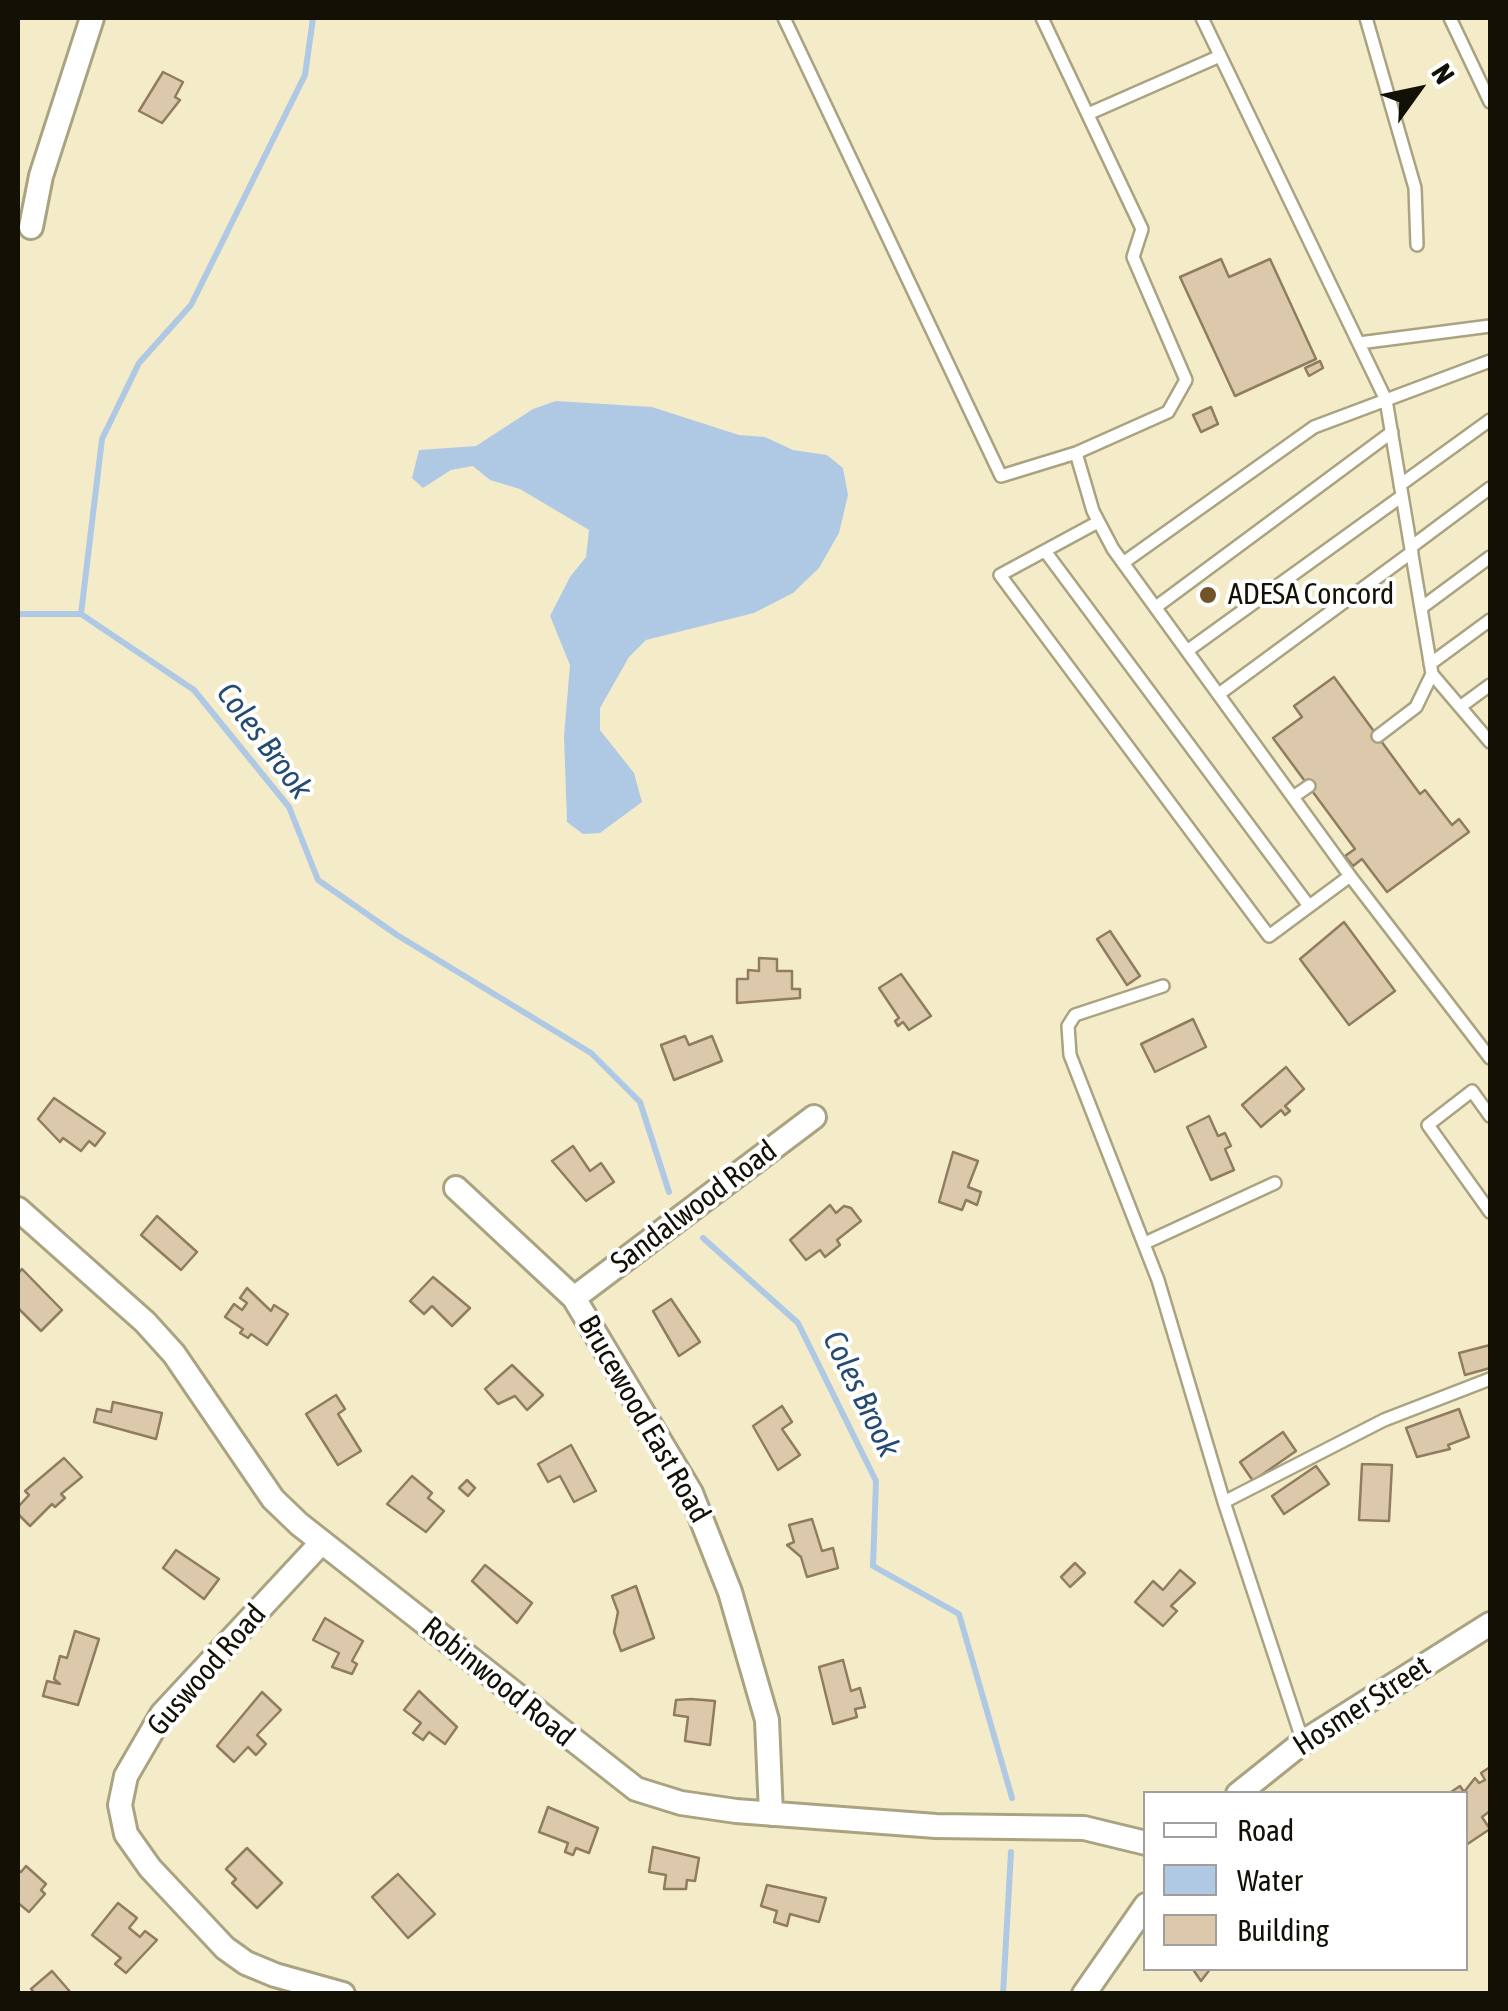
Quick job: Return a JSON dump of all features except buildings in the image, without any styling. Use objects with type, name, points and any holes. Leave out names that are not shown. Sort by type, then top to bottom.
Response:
[{"type":"street","points":[[31,227],[41,176],[92,18]]},
{"type":"street","points":[[18,170],[41,176]]},
{"type":"street","name":"Sandalwood Road","points":[[574,1298],[814,1117]]},
{"type":"street","name":"Brucewood East Road","points":[[456,1188],[574,1298],[671,1456],[710,1532],[767,1720],[771,1814]]},
{"type":"street","name":"Robinwood Road","points":[[18,1208],[145,1322],[200,1388],[274,1500],[636,1789],[681,1803],[771,1814],[936,1826],[1084,1828],[1142,1848]]},
{"type":"street","name":"Guswood Road","points":[[322,1542],[162,1714],[126,1776],[120,1805],[126,1834],[150,1868],[225,1948],[246,1963],[275,1975],[343,1994]]},
{"type":"street","name":"Hosmer Street","points":[[1242,1791],[1303,1742],[1490,1624]]},
{"type":"street","points":[[1084,1994],[1143,1908]]},
{"type":"lane","points":[[784,18],[1001,476],[1076,454],[1168,412],[1186,380],[1134,257],[1142,229],[1042,18]]},
{"type":"lane","points":[[1202,18],[1386,400],[1431,669],[1490,742]]},
{"type":"lane","points":[[1366,18],[1415,188],[1417,245]]},
{"type":"lane","points":[[1450,18],[1490,102]]},
{"type":"lane","points":[[1088,114],[1220,56]]},
{"type":"lane","points":[[1359,343],[1490,326]]},
{"type":"lane","points":[[1124,563],[1314,427],[1490,362]]},
{"type":"lane","points":[[1187,651],[1490,420]]},
{"type":"lane","points":[[1156,607],[1392,432]]},
{"type":"lane","points":[[1076,454],[1098,522],[1124,563],[1350,876],[1490,1058]]},
{"type":"lane","points":[[1218,694],[1490,488]]},
{"type":"lane","points":[[1098,522],[1000,575],[1269,936],[1350,876]]},
{"type":"lane","points":[[1045,551],[1308,906]]},
{"type":"lane","points":[[1421,608],[1490,557]]},
{"type":"lane","points":[[1378,736],[1416,706],[1431,669],[1490,620]]},
{"type":"lane","points":[[1460,707],[1490,685]]},
{"type":"lane","points":[[1293,797],[1308,786]]},
{"type":"lane","points":[[1163,986],[1087,1008],[1068,1026],[1070,1055],[1144,1243],[1303,1742]]},
{"type":"lane","points":[[1490,1116],[1472,1091],[1428,1125],[1490,1212]]},
{"type":"lane","points":[[1144,1243],[1276,1182]]},
{"type":"lane","points":[[1224,1502],[1384,1420],[1490,1379]]},
{"type":"water","points":[[556,401],[652,407],[739,435],[765,437],[793,450],[827,455],[843,468],[848,495],[839,533],[819,568],[793,593],[754,613],[646,640],[629,657],[600,708],[600,730],[634,773],[642,802],[600,833],[583,834],[567,822],[564,736],[570,665],[550,616],[570,577],[586,557],[589,530],[520,489],[490,480],[473,466],[451,470],[423,488],[412,478],[419,450],[476,446],[533,409]]},
{"type":"waterway","name":"Coles Brook","points":[[313,18],[305,75],[191,305],[139,363],[102,439],[81,614],[194,690],[289,807],[318,880],[397,935],[591,1053],[640,1102],[669,1192]]},
{"type":"waterway","points":[[18,614],[81,614]]},
{"type":"waterway","name":"Coles Brook","points":[[703,1238],[798,1323],[876,1481],[873,1566],[959,1614],[1012,1798]]},
{"type":"waterway","name":"Coles Brook","points":[[1003,1994],[1011,1852]]},
{"type":"place","name":"ADESA Concord","points":[[1208,595]]}]
